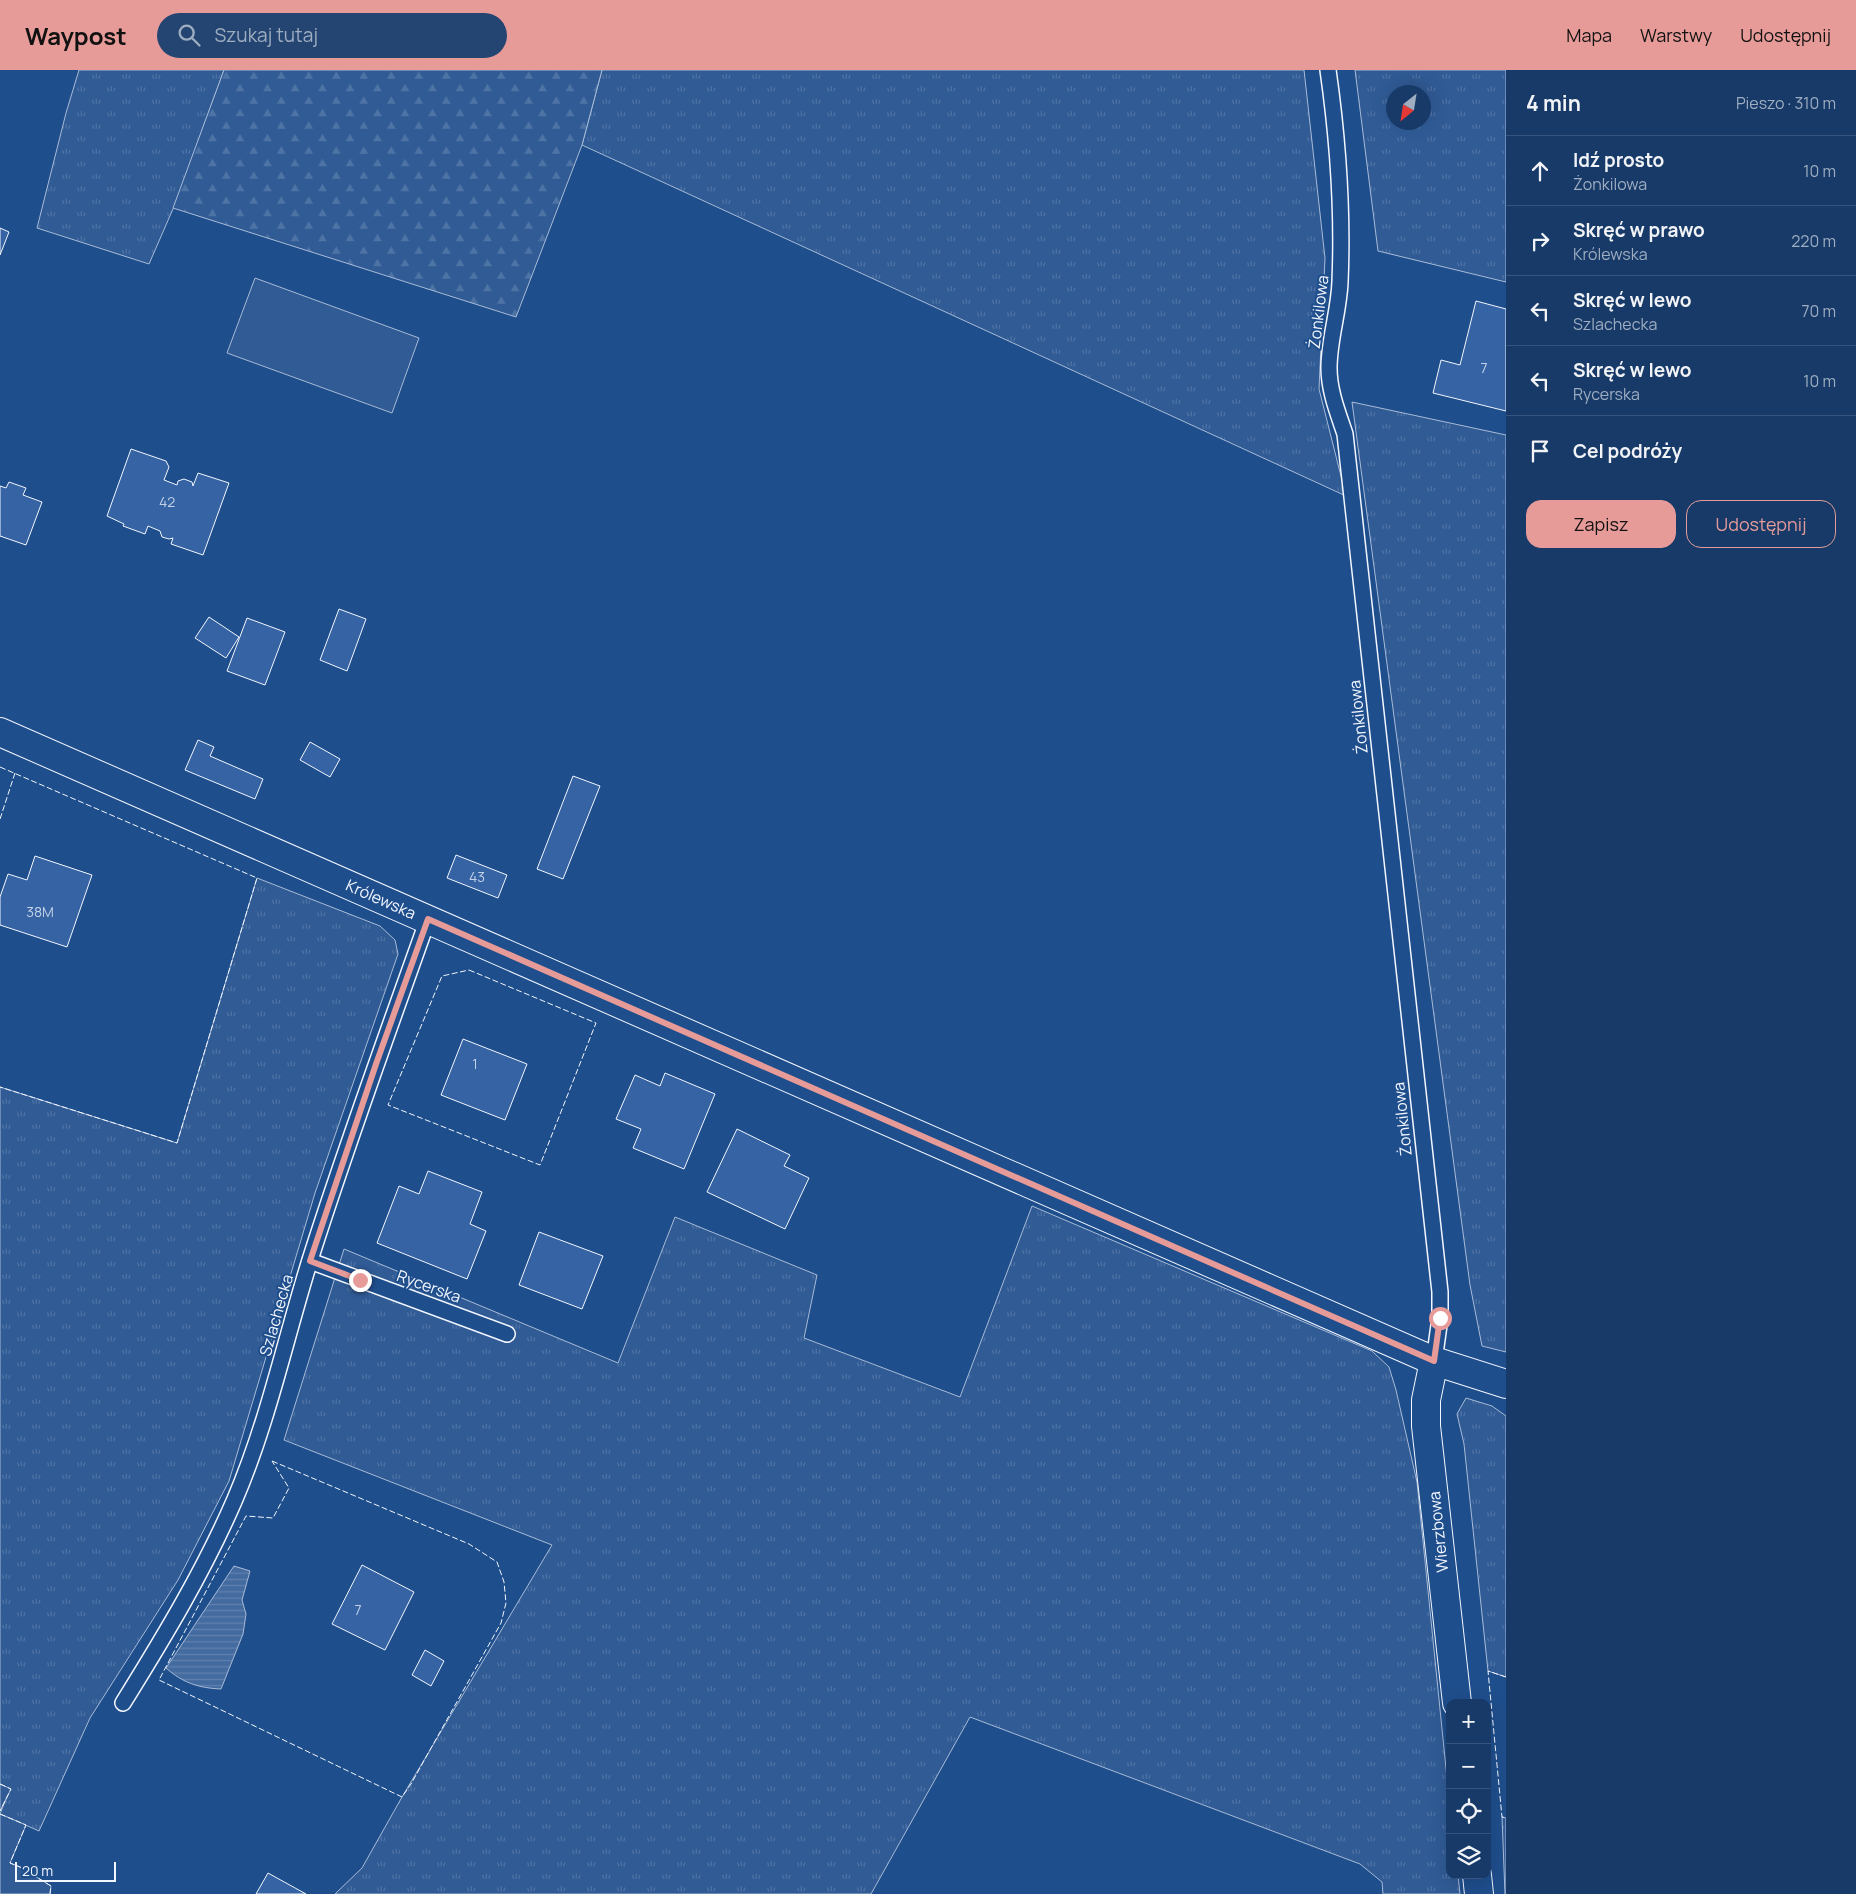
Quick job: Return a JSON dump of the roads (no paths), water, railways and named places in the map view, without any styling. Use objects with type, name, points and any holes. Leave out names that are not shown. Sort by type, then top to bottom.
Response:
[{"type":"street","name":"Królewska","points":[[0,732],[1434,1361],[1506,1384]]},
{"type":"street","name":"Wierzbowa","points":[[1434,1361],[1426,1400],[1426,1426],[1458,1699]]},
{"type":"street","points":[[1477,1879],[1479,1894]]},
{"type":"lane","name":"Żonkilowa","points":[[1328,70],[1339,174],[1341,230],[1340,284],[1329,369],[1333,399],[1345,434],[1440,1292],[1440,1318],[1434,1361]]},
{"type":"lane","name":"Szlachecka","points":[[123,1703],[172,1623],[214,1546],[250,1463],[271,1398],[310,1261],[376,1064],[428,919]]},
{"type":"lane","name":"Rycerska","points":[[310,1261],[507,1334]]}]
